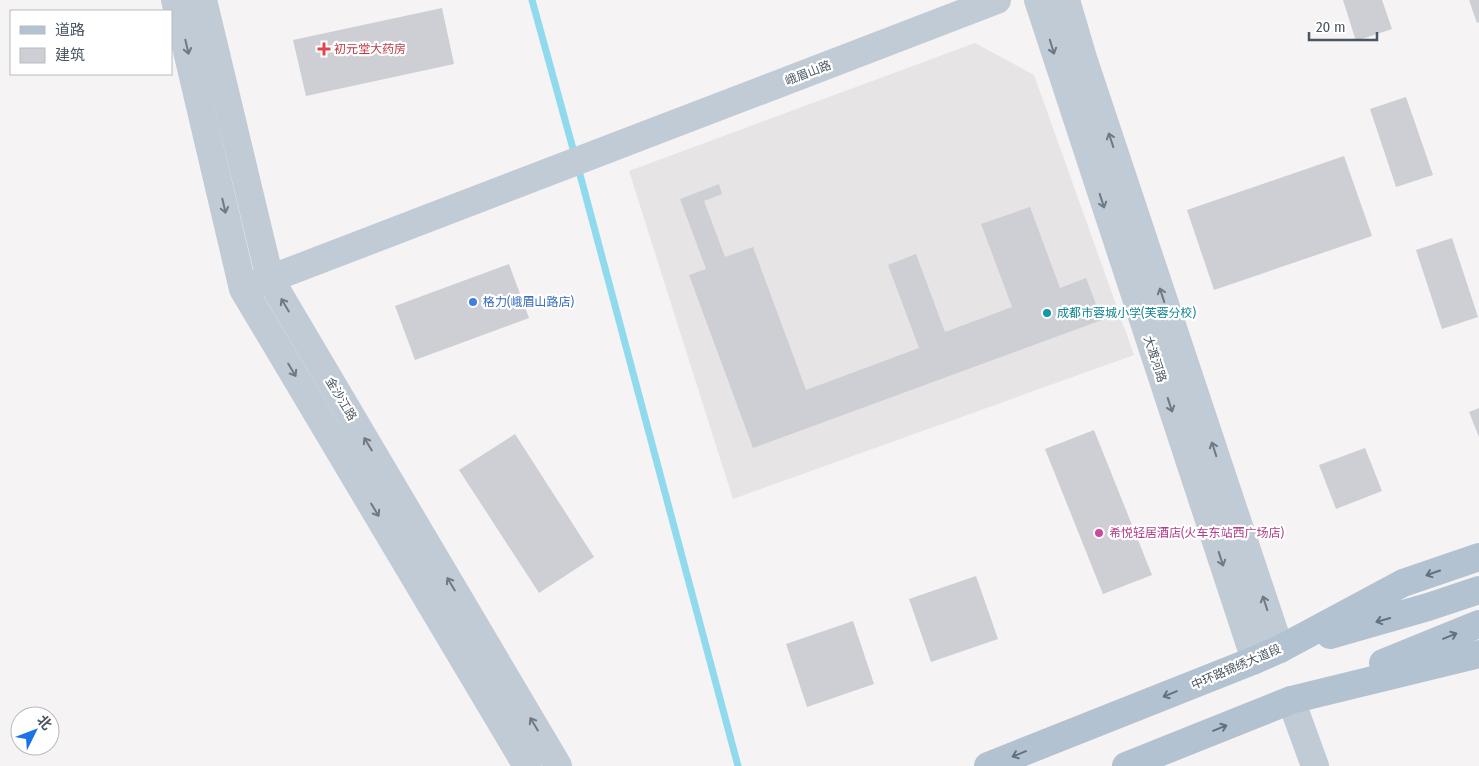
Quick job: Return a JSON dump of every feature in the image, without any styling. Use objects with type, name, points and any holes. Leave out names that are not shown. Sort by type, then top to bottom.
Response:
[{"type":"main road","name":"中环路锦绣大道段","points":[[988,766],[1255,660],[1280,649],[1403,583],[1479,557]]},
{"type":"main road","points":[[1280,649],[1428,608],[1479,590]]},
{"type":"main road","points":[[1126,766],[1479,624]]},
{"type":"main road","points":[[1291,700],[1479,654]]},
{"type":"street","points":[[176,0],[243,289],[527,766]]},
{"type":"street","name":"金沙江路","points":[[203,0],[270,279],[558,766]]},
{"type":"street","name":"峨眉山路","points":[[243,289],[997,0]]},
{"type":"street","name":"大渡河路","points":[[1038,0],[1255,660]]},
{"type":"street","points":[[1066,0],[1083,58],[1280,649]]},
{"type":"street","points":[[1291,700],[1315,766]]},
{"type":"shaded area","points":[[975,43],[1034,75],[1134,355],[733,499],[629,171]]},
{"type":"building","points":[[1343,0],[1382,0],[1392,29],[1356,41]]},
{"type":"building","points":[[1469,0],[1479,0],[1479,22],[1477,23]]},
{"type":"building","points":[[442,8],[454,64],[306,96],[293,40]]},
{"type":"building","points":[[1406,97],[1433,175],[1396,187],[1370,109]]},
{"type":"building","points":[[1344,156],[1372,236],[1214,290],[1187,210]]},
{"type":"building","name":"成都市蓉城小学(芙蓉分校)","points":[[719,184],[722,194],[704,201],[725,257],[753,247],[806,390],[919,348],[888,265],[916,254],[945,332],[1012,307],[981,224],[1030,207],[1060,288],[1086,278],[1102,320],[753,448],[689,275],[706,269],[680,199]]},
{"type":"building","points":[[1452,238],[1478,317],[1442,329],[1416,250]]},
{"type":"building","points":[[509,264],[529,318],[415,360],[395,306]]},
{"type":"building","points":[[1479,408],[1479,437],[1469,412]]},
{"type":"building","points":[[1094,430],[1152,575],[1103,594],[1045,449]]},
{"type":"building","points":[[515,434],[594,557],[539,593],[459,470]]},
{"type":"building","points":[[1365,448],[1382,491],[1336,509],[1319,465]]},
{"type":"building","points":[[976,576],[998,639],[931,662],[909,599]]},
{"type":"building","points":[[853,621],[874,684],[807,707],[786,644]]},
{"type":"waterway","points":[[532,0],[575,156]]},
{"type":"waterway","points":[[578,167],[738,766]]},
{"type":"place","name":"初元堂大药房","points":[[324,49]]},
{"type":"place","name":"格力(峨眉山路店)","points":[[473,302]]},
{"type":"place","name":"成都市蓉城小学(芙蓉分校)","points":[[1047,313]]},
{"type":"place","name":"希悦轻居酒店(火车东站西广场店)","points":[[1099,533]]}]
